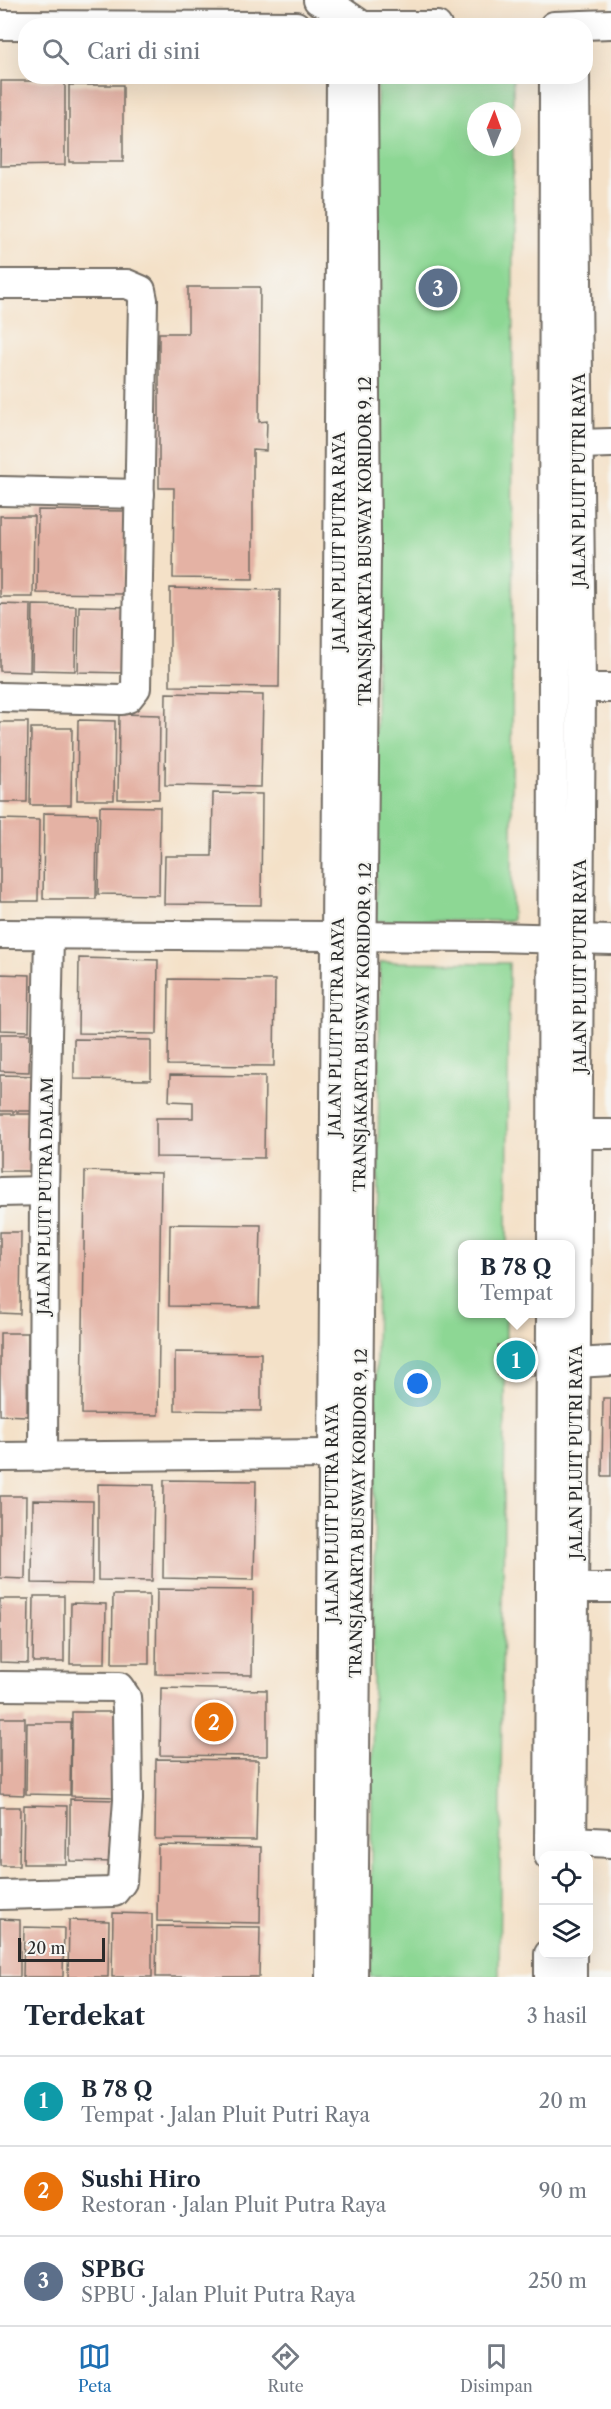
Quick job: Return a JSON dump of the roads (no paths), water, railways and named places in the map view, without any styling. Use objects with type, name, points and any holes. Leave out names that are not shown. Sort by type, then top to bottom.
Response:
[{"type":"street","points":[[582,18],[611,3]]},
{"type":"street","points":[[593,24],[611,24]]},
{"type":"street","points":[[0,25],[18,25]]},
{"type":"street","name":"JALAN PLUIT PUTRA RAYA","points":[[330,1977],[332,1454],[350,937],[341,84]]},
{"type":"street","name":"TRANSJAKARTA BUSWAY KORIDOR 9, 12","points":[[353,1977],[350,937],[366,546],[363,84]]},
{"type":"street","points":[[552,1240],[566,939],[554,84]]},
{"type":"street","name":"JALAN PLUIT PUTRI RAYA","points":[[565,1851],[576,1588],[576,1363],[580,1134],[566,939],[581,688],[575,84]]},
{"type":"street","points":[[0,284],[127,284],[141,290],[143,300],[136,688],[133,694],[122,700],[0,697]]},
{"type":"street","points":[[580,444],[611,443]]},
{"type":"street","points":[[0,491],[140,494]]},
{"type":"street","points":[[581,688],[611,688]]},
{"type":"street","points":[[0,934],[489,937],[611,940]]},
{"type":"street","name":"JALAN PLUIT PUTRA DALAM","points":[[43,1457],[44,1191],[49,935]]},
{"type":"street","points":[[580,1134],[611,1134]]},
{"type":"street","points":[[0,1192],[44,1191]]},
{"type":"street","points":[[551,1318],[565,1851],[611,1843]]},
{"type":"street","points":[[576,1363],[611,1361]]},
{"type":"street","points":[[0,1457],[332,1454]]},
{"type":"street","points":[[576,1588],[611,1588]]},
{"type":"street","points":[[0,1686],[100,1684],[119,1687],[126,1697],[127,1708],[128,1800],[122,1882],[114,1892],[0,1894]]},
{"type":"street","points":[[549,1959],[549,1977]]},
{"type":"street","points":[[572,1959],[572,1977]]},
{"type":"place","name":"SPBG","points":[[438,288]]},
{"type":"place","name":"B 78 Q","points":[[516,1360]]},
{"type":"place","name":"Sushi Hiro","points":[[214,1722]]}]
